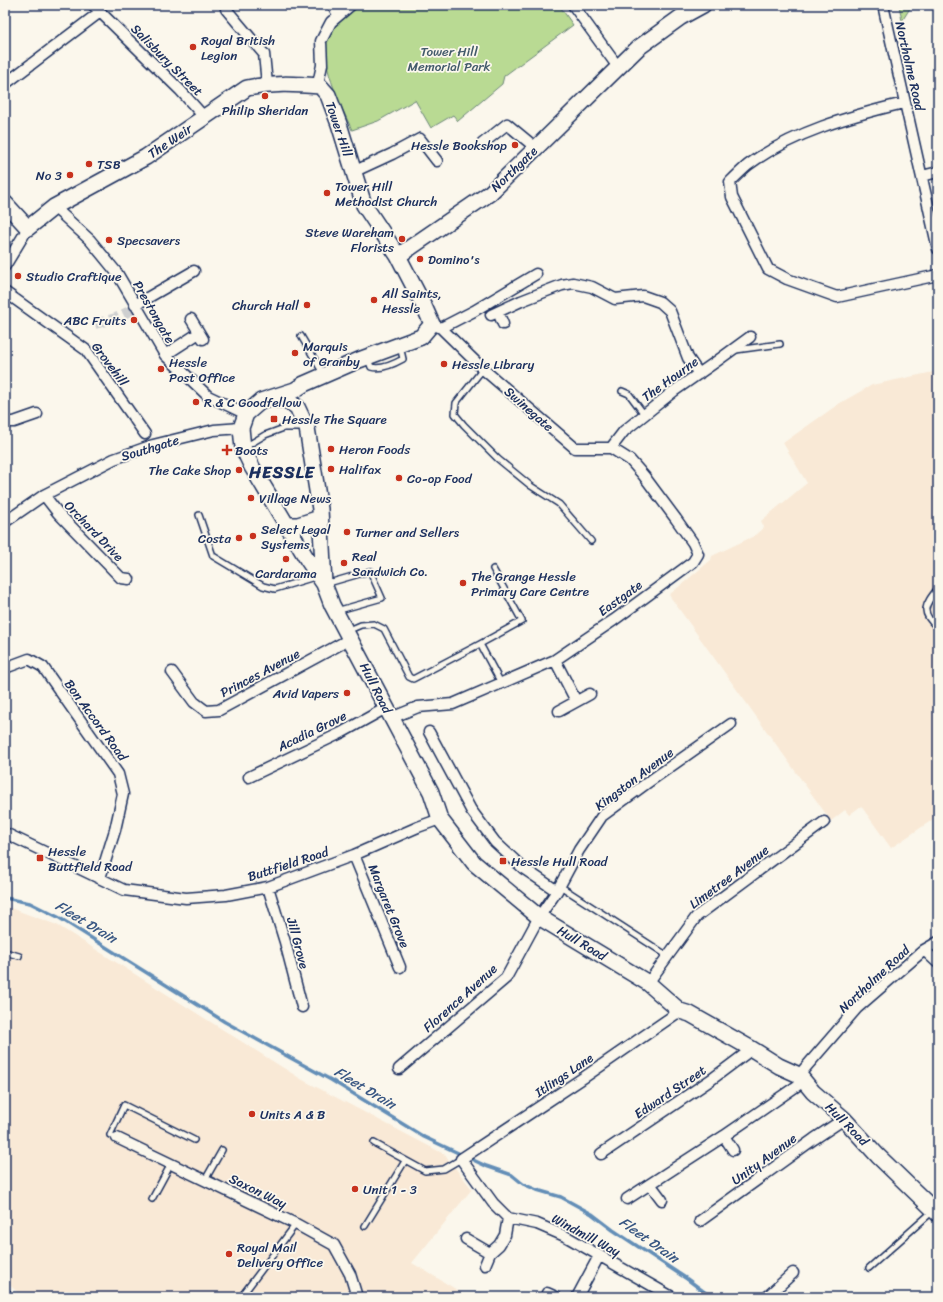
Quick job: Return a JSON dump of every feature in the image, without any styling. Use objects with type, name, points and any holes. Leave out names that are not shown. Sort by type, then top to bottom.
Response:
[{"type":"street","points":[[333,5],[338,16]]},
{"type":"street","name":"Tower Hill","points":[[351,5],[331,22],[321,40],[322,65],[319,79],[320,86],[328,95],[339,124],[364,205],[398,256]]},
{"type":"street","points":[[573,5],[618,67]]},
{"type":"street","name":"Northgate","points":[[398,256],[490,193],[638,48],[681,17],[703,5]]},
{"type":"street","name":"Northolme Road","points":[[883,5],[938,250]]},
{"type":"street","points":[[5,84],[96,8]]},
{"type":"street","name":"Salisbury Street","points":[[96,8],[180,90],[205,118]]},
{"type":"street","points":[[226,9],[264,54],[267,84]]},
{"type":"street","name":"The Weir","points":[[28,228],[54,207],[146,157],[247,88],[267,84],[320,86]]},
{"type":"street","points":[[904,103],[873,111],[806,133],[772,150],[748,166],[730,182],[732,197],[768,269],[787,279],[838,297],[938,276]]},
{"type":"street","points":[[482,144],[508,124],[536,148]]},
{"type":"street","points":[[353,172],[420,139],[437,162]]},
{"type":"street","points":[[922,176],[938,172]]},
{"type":"street","points":[[5,203],[28,228],[5,266]]},
{"type":"street","name":"Prestongate","points":[[54,207],[90,240],[117,273],[165,355],[208,396],[244,421]]},
{"type":"street","name":"Swinegate","points":[[398,256],[436,326],[483,369],[575,448],[611,448]]},
{"type":"street","points":[[135,305],[194,272]]},
{"type":"street","points":[[322,580],[286,525],[252,467],[243,448],[244,421],[261,402],[296,390],[304,384],[367,357],[421,337],[436,326],[474,311],[536,274]]},
{"type":"street","points":[[503,324],[494,313],[562,285],[573,283],[592,287],[615,299],[643,296],[660,302],[670,311],[688,358],[700,374]]},
{"type":"street","name":"Grovehill","points":[[5,292],[86,350],[145,434]]},
{"type":"street","points":[[165,355],[201,336],[191,319]]},
{"type":"street","name":"The Hourne","points":[[611,448],[624,431],[644,414],[750,337]]},
{"type":"street","points":[[296,390],[298,408],[307,428],[320,518],[322,580]]},
{"type":"street","points":[[268,399],[286,400],[298,408]]},
{"type":"street","points":[[5,422],[14,422],[38,414]]},
{"type":"street","name":"Southgate","points":[[5,522],[44,495],[114,460],[153,445],[244,421]]},
{"type":"street","name":"Eastgate","points":[[389,713],[418,707],[453,704],[555,660],[614,620],[693,562],[698,554],[693,543],[644,476],[630,460],[611,448]]},
{"type":"street","name":"Orchard Drive","points":[[44,495],[58,513],[121,578],[129,579]]},
{"type":"street","points":[[286,525],[298,525],[320,518]]},
{"type":"street","name":"Hull Road","points":[[322,580],[335,611],[431,792],[440,819],[474,863],[539,917],[648,983],[680,1011],[690,1014],[802,1078],[813,1092],[844,1119],[878,1156],[936,1212]]},
{"type":"street","name":"Princes Avenue","points":[[172,672],[194,702],[206,710],[219,710],[348,635]]},
{"type":"street","name":"Bon Accord Road","points":[[5,668],[29,659],[42,667],[118,774],[123,794],[115,830],[100,878]]},
{"type":"street","points":[[555,660],[576,701]]},
{"type":"street","points":[[559,711],[590,694]]},
{"type":"street","name":"Acadia Grove","points":[[249,777],[340,733],[389,713]]},
{"type":"street","name":"Kingston Avenue","points":[[539,917],[559,889],[578,850],[602,816],[731,724]]},
{"type":"street","points":[[429,732],[471,810],[495,842],[523,868],[559,889]]},
{"type":"street","name":"Buttfield Road","points":[[5,833],[124,890],[186,898],[226,895],[268,887],[354,855],[440,819]]},
{"type":"street","name":"Limetree Avenue","points":[[648,983],[697,916],[824,822]]},
{"type":"street","name":"Margaret Grove","points":[[354,855],[400,967]]},
{"type":"street","name":"Jill Grove","points":[[268,887],[285,942],[302,1007]]},
{"type":"street","name":"Florence Avenue","points":[[399,1069],[506,978],[539,917]]},
{"type":"street","name":"Northolme Road","points":[[626,1199],[724,1136],[802,1078],[857,1008],[924,950],[938,942]]},
{"type":"street","points":[[924,950],[938,963]]},
{"type":"street","name":"Itlings Lane","points":[[461,1159],[586,1076],[680,1011]]},
{"type":"street","name":"Edward Street","points":[[601,1154],[712,1079],[752,1049]]},
{"type":"street","name":"Unity Avenue","points":[[700,1221],[844,1119]]},
{"type":"street","points":[[724,1136],[733,1150]]},
{"type":"street","name":"Saxon Way","points":[[117,1138],[296,1224],[334,1245],[350,1274],[357,1297]]},
{"type":"street","points":[[461,1159],[493,1203],[508,1218],[505,1235],[499,1245],[490,1253],[485,1265]]},
{"type":"street","points":[[650,1184],[662,1200]]},
{"type":"street","name":"Windmill Way","points":[[508,1218],[537,1224],[567,1236],[599,1256],[672,1297]]},
{"type":"street","points":[[466,1239],[490,1253]]},
{"type":"street","points":[[577,1297],[599,1256]]},
{"type":"street","points":[[767,1297],[793,1273]]},
{"type":"lane","points":[[301,336],[325,375]]},
{"type":"lane","points":[[731,351],[780,344]]},
{"type":"lane","points":[[483,369],[456,403],[455,414],[498,459],[531,486],[560,504],[591,541]]},
{"type":"lane","points":[[622,391],[629,394],[644,414]]},
{"type":"lane","points":[[243,448],[265,435],[284,428],[307,428]]},
{"type":"lane","points":[[199,515],[213,556],[263,586],[275,589],[370,571],[382,598],[335,611]]},
{"type":"lane","points":[[348,635],[361,625],[374,624],[384,629],[409,677],[413,679],[522,621],[493,568]]},
{"type":"lane","points":[[938,588],[927,602],[925,608],[926,615],[938,628]]},
{"type":"lane","points":[[480,644],[501,682]]},
{"type":"lane","points":[[559,889],[668,956]]},
{"type":"lane","points":[[5,952],[19,956]]},
{"type":"lane","points":[[117,1138],[110,1135],[124,1105],[194,1140]]},
{"type":"lane","points":[[374,1143],[425,1171],[444,1169],[461,1159]]},
{"type":"lane","points":[[205,1180],[222,1150]]},
{"type":"lane","points":[[365,1226],[405,1160]]},
{"type":"lane","points":[[152,1199],[171,1164]]},
{"type":"lane","points":[[869,1268],[936,1212]]},
{"type":"lane","points":[[242,1297],[296,1224]]},
{"type":"shaded area","points":[[938,371],[938,816],[891,848],[861,806],[849,815],[845,810],[831,821],[669,595],[711,560],[712,556],[754,536],[764,527],[761,521],[807,483],[783,443],[840,403],[872,385]]},
{"type":"shaded area","points":[[5,906],[57,925],[301,1079],[444,1154],[472,1189],[412,1263],[469,1297],[14,1297],[18,1293],[5,1280]]},
{"type":"green space","name":"Tower Hill Memorial Park","points":[[358,5],[559,5],[573,25],[504,76],[502,84],[458,121],[453,115],[431,128],[415,100],[378,121],[352,130],[337,96],[327,67],[325,42],[329,33]]},
{"type":"green space","points":[[899,5],[912,5],[902,21]]},
{"type":"waterway","name":"Fleet Drain","points":[[5,898],[30,903],[58,917],[225,1022],[331,1080],[424,1137],[486,1166],[512,1175],[523,1184],[561,1197],[592,1214],[711,1297]]},
{"type":"tunnel","points":[[95,324],[116,318],[137,307]]},
{"type":"railway","points":[[5,1287],[15,1297]]},
{"type":"place","name":"Royal British Legion","points":[[193,47]]},
{"type":"place","name":"Philip Sheridan","points":[[265,96]]},
{"type":"place","name":"Hessle Bookshop","points":[[515,145]]},
{"type":"place","name":"TSB","points":[[89,164]]},
{"type":"place","name":"No 3","points":[[70,175]]},
{"type":"place","name":"Tower Hill Methodist Church","points":[[327,193]]},
{"type":"place","name":"Steve Wareham Florists","points":[[402,239]]},
{"type":"place","name":"Specsavers","points":[[109,240]]},
{"type":"place","name":"Domino's","points":[[420,259]]},
{"type":"place","name":"Studio Craftique","points":[[18,276]]},
{"type":"place","name":"All Saints, Hessle","points":[[374,300]]},
{"type":"place","name":"Church Hall","points":[[307,305]]},
{"type":"place","name":"ABC Fruits","points":[[134,320]]},
{"type":"place","name":"Marquis of Granby","points":[[295,353]]},
{"type":"place","name":"Hessle Library","points":[[444,364]]},
{"type":"place","name":"Hessle Post Office","points":[[161,369]]},
{"type":"place","name":"R & C Goodfellow","points":[[196,402]]},
{"type":"place","name":"Hessle The Square","points":[[274,419]]},
{"type":"place","name":"Heron Foods","points":[[331,449]]},
{"type":"place","name":"Boots","points":[[227,450]]},
{"type":"place","name":"Halifax","points":[[331,469]]},
{"type":"place","name":"The Cake Shop","points":[[239,470]]},
{"type":"place","name":"Co-op Food","points":[[399,478]]},
{"type":"place","name":"Village News","points":[[251,498]]},
{"type":"place","name":"Turner and Sellers","points":[[347,532]]},
{"type":"place","name":"Select Legal Systems","points":[[253,536]]},
{"type":"place","name":"Costa","points":[[239,538]]},
{"type":"place","name":"Cardarama","points":[[286,559]]},
{"type":"place","name":"Real Sandwich Co.","points":[[344,563]]},
{"type":"place","name":"The Grange Hessle Primary Care Centre","points":[[463,583]]},
{"type":"place","name":"Avid Vapers","points":[[347,693]]},
{"type":"place","name":"Hessle Buttfield Road","points":[[40,858]]},
{"type":"place","name":"Hessle Hull Road","points":[[503,861]]},
{"type":"place","name":"Units A & B","points":[[252,1114]]},
{"type":"place","name":"Unit 1 - 3","points":[[355,1189]]},
{"type":"place","name":"Royal Mail Delivery Office","points":[[229,1254]]},
{"type":"district","name":"HESSLE","points":[[282,472]]}]
